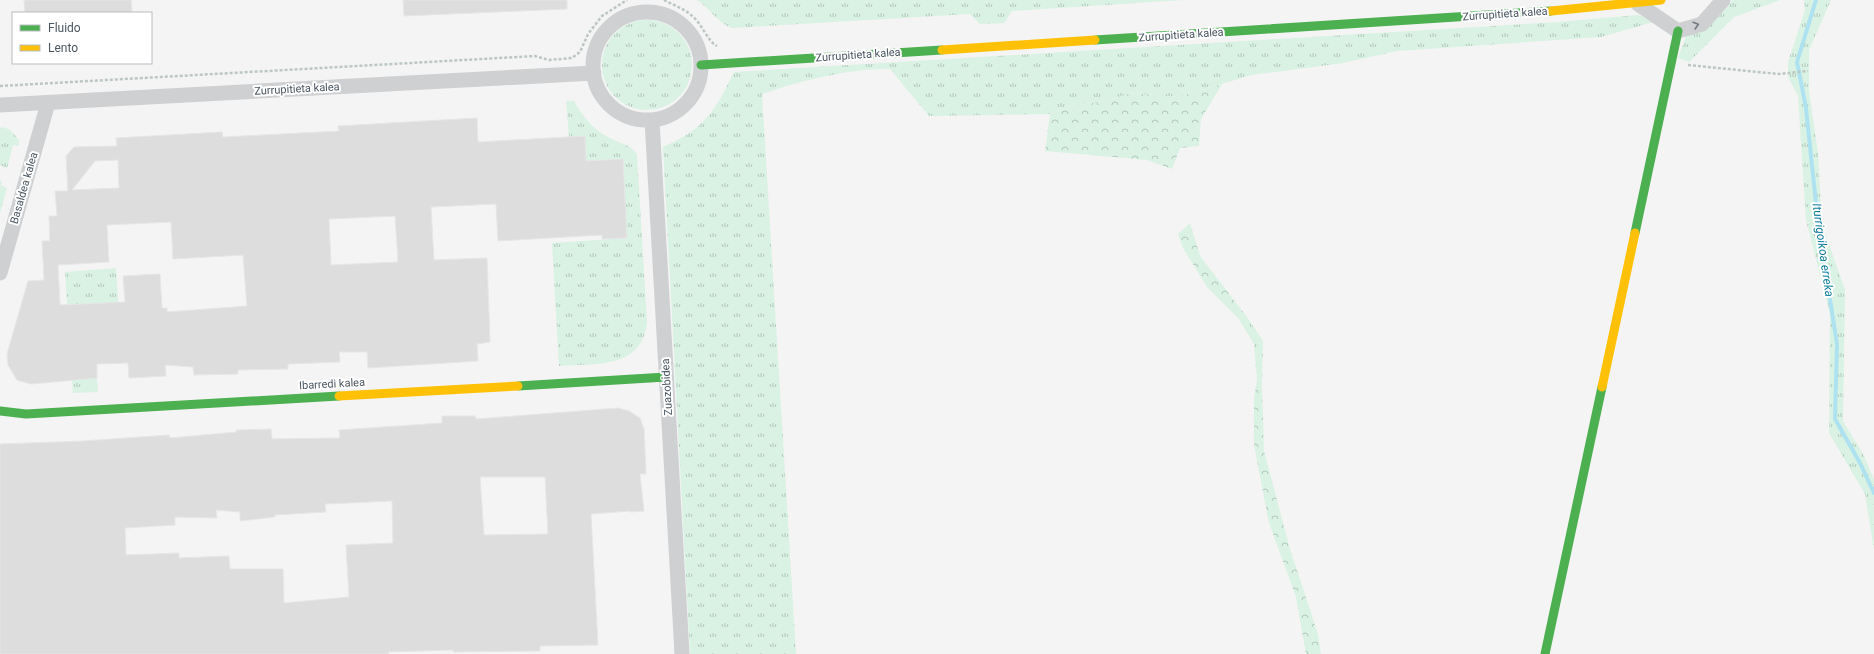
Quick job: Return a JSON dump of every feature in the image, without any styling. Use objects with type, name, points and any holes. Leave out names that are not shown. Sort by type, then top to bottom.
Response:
[{"type":"street","name":"Zurrupitieta kalea","points":[[701,65],[1498,15],[1638,4],[1661,0]]},
{"type":"street","points":[[1638,4],[1678,30],[1702,24],[1723,0]]},
{"type":"street","points":[[647,6],[679,22],[691,34],[698,49],[701,65],[698,85],[688,102],[678,111],[665,117],[652,120],[632,117],[614,108],[604,98],[597,86],[594,73],[595,53],[603,35],[622,18],[635,14],[647,6]]},
{"type":"street","points":[[1545,654],[1678,30]]},
{"type":"street","name":"Zurrupitieta kalea","points":[[0,105],[594,73]]},
{"type":"street","name":"Basaldea kalea","points":[[0,273],[48,103]]},
{"type":"street","name":"Zuazobidea","points":[[652,120],[682,654]]},
{"type":"street","name":"Ibarredi kalea","points":[[0,412],[26,414],[666,377]]},
{"type":"path","points":[[0,86],[535,56],[549,60],[572,58],[580,52],[588,34],[602,16],[627,0]]},
{"type":"path","points":[[664,0],[682,8],[692,15],[702,26],[714,44]]},
{"type":"path","points":[[1672,63],[1779,74],[1808,72]]},
{"type":"green space","points":[[697,0],[1184,0],[1012,11],[1004,23],[980,24],[970,14],[732,28],[717,19]]},
{"type":"green space","points":[[1733,0],[1780,0],[1734,17],[1689,62],[1678,58],[1686,36],[1717,18]]},
{"type":"green space","points":[[1804,0],[1831,0],[1809,50],[1809,91],[1818,153],[1822,224],[1845,290],[1843,421],[1863,454],[1874,479],[1874,550],[1865,494],[1829,433],[1830,314],[1806,220],[1798,96],[1788,77],[1788,62],[1805,10]]},
{"type":"green space","points":[[1638,15],[1657,21],[1601,37],[1397,51],[1343,63],[1252,75],[1177,97],[1132,93],[1101,102],[1073,105],[1050,114],[929,116],[890,69],[875,69],[825,76],[792,84],[762,94],[796,654],[690,654],[663,147],[699,126],[721,98],[734,72],[1558,22]]},
{"type":"green space","points":[[647,20],[664,24],[679,33],[688,48],[692,65],[688,82],[679,97],[664,106],[647,110],[630,106],[615,97],[606,82],[602,65],[606,48],[615,33],[630,24]]},
{"type":"green space","points":[[1222,84],[1201,119],[1199,146],[1180,148],[1172,169],[1147,160],[1045,151],[1050,114],[1073,105],[1101,102],[1132,93],[1177,97]]},
{"type":"green space","points":[[566,101],[574,101],[592,126],[602,134],[627,146],[637,154],[647,322],[643,338],[636,349],[626,356],[615,361],[587,365],[559,366],[552,243],[627,238],[623,159],[598,160],[600,199],[588,200],[585,136],[569,137]]},
{"type":"green space","points":[[3,127],[10,130],[19,140],[19,146],[13,145],[7,168],[0,165],[0,128]]},
{"type":"green space","points":[[0,181],[2,181],[1,186],[7,188],[0,213]]},
{"type":"green space","points":[[1190,223],[1200,256],[1247,317],[1238,318],[1207,287],[1183,248],[1178,234]]},
{"type":"green space","points":[[116,268],[122,363],[113,364],[109,303],[75,304],[79,379],[97,378],[98,392],[73,393],[65,272]]},
{"type":"green space","points":[[1247,317],[1263,341],[1262,386],[1257,380],[1254,344],[1238,318]]},
{"type":"green space","points":[[1257,380],[1262,386],[1264,451],[1290,549],[1318,634],[1321,654],[1306,654],[1296,597],[1269,523],[1254,445],[1254,398]]},
{"type":"building","points":[[24,0],[131,0],[132,12],[25,12]]},
{"type":"building","points":[[403,0],[567,0],[567,9],[404,16]]},
{"type":"building","points":[[477,118],[478,142],[585,136],[586,161],[623,159],[627,238],[602,239],[602,235],[498,241],[496,204],[431,207],[434,260],[487,258],[490,342],[477,344],[478,361],[368,368],[367,352],[339,352],[340,362],[288,364],[288,369],[238,370],[238,374],[194,375],[193,367],[165,365],[166,376],[129,378],[128,363],[97,364],[97,378],[31,384],[17,380],[8,365],[7,354],[28,281],[44,280],[42,241],[50,241],[49,216],[57,216],[55,191],[68,191],[66,156],[74,147],[117,146],[116,138],[222,132],[223,137],[339,131],[338,126]],"holes":[[[118,160],[119,188],[72,190],[95,161]],[[395,216],[398,262],[331,265],[329,219]],[[171,222],[173,259],[243,255],[247,306],[167,312],[167,308],[162,308],[160,274],[123,276],[125,302],[60,305],[58,265],[109,262],[107,225]]]},
{"type":"building","points":[[618,408],[629,411],[640,418],[644,429],[646,474],[640,474],[644,511],[591,514],[598,645],[540,646],[540,651],[453,652],[453,650],[388,652],[389,654],[0,654],[0,444],[83,441],[169,435],[170,438],[237,432],[236,430],[271,429],[272,439],[340,438],[339,430],[442,423],[442,416],[475,416],[476,419]],"holes":[[[480,477],[545,477],[548,534],[484,535]],[[392,501],[393,543],[346,545],[349,597],[284,603],[283,569],[230,569],[229,556],[179,558],[179,553],[126,555],[125,528],[175,525],[175,517],[217,518],[216,510],[240,512],[240,521],[275,517],[275,515],[326,512],[325,504]]]},
{"type":"waterway","name":"Iturrigoikoa erreka","points":[[1816,0],[1797,62],[1806,108],[1818,223],[1837,344],[1835,419],[1860,463],[1874,493]]},
{"type":"traffic: fast","points":[[1095,40],[1551,11]]},
{"type":"traffic: fast","points":[[1635,233],[1678,31]]},
{"type":"traffic: fast","points":[[701,65],[942,50]]},
{"type":"traffic: fast","points":[[518,386],[666,377]]},
{"type":"traffic: fast","points":[[1545,654],[1602,387]]},
{"type":"traffic: fast","points":[[0,411],[26,414],[339,396]]},
{"type":"traffic: slow","points":[[1551,11],[1661,0]]},
{"type":"traffic: slow","points":[[942,50],[1095,40]]},
{"type":"traffic: slow","points":[[1602,387],[1635,233]]},
{"type":"traffic: slow","points":[[339,396],[518,386]]}]
